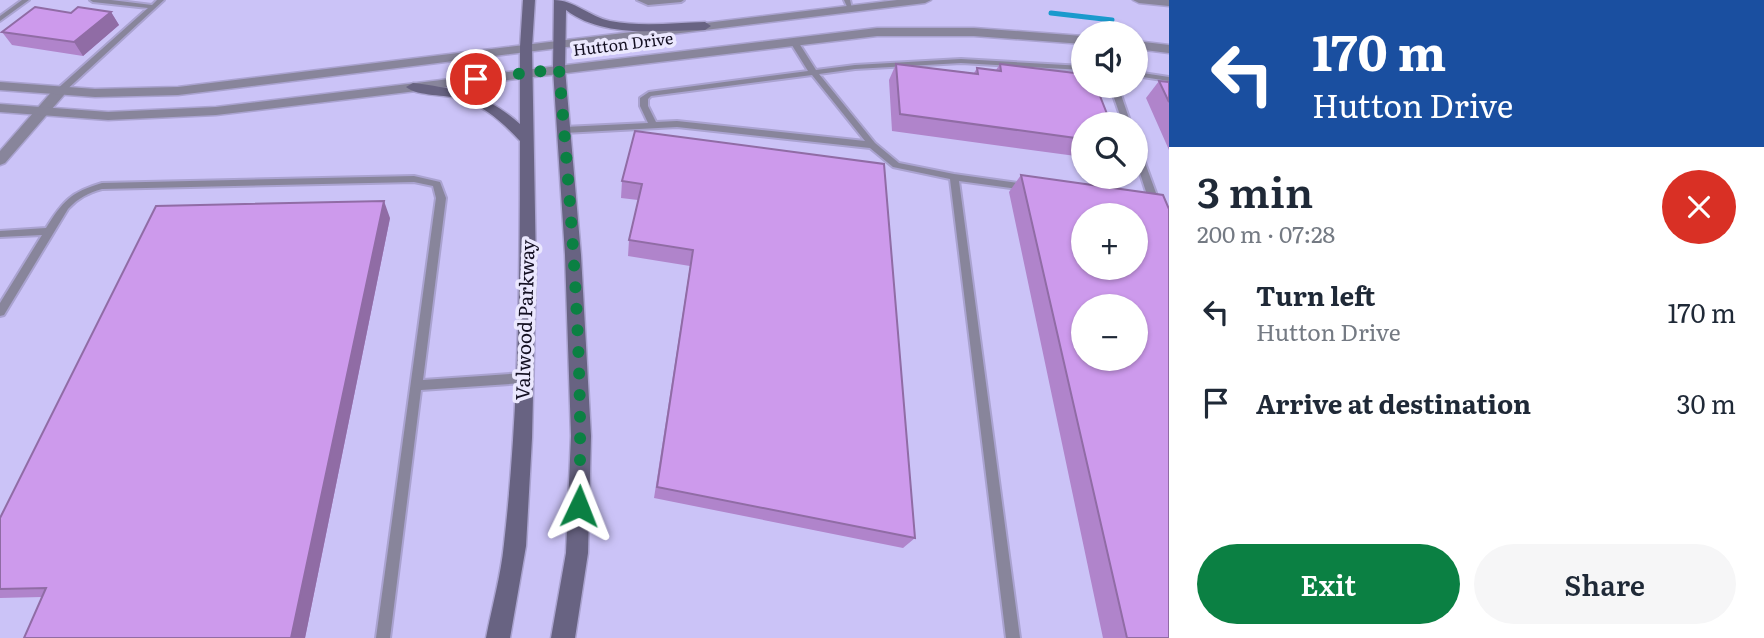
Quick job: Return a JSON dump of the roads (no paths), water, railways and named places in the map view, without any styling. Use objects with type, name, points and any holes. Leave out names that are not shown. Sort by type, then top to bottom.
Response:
[{"type":"main road","name":"Valwood Parkway","points":[[498,638],[514,546],[522,438],[528,268],[526,47],[529,0]]},
{"type":"main road","points":[[560,0],[589,20],[613,25],[643,28],[705,26]]},
{"type":"main road","points":[[560,0],[559,69],[573,255],[581,436],[577,553],[562,638]]},
{"type":"main road","points":[[413,88],[451,92],[481,100],[505,116],[528,141]]},
{"type":"street","name":"Hutton Drive","points":[[0,86],[59,92],[178,91],[705,26],[848,4],[925,0]]},
{"type":"street","points":[[1139,0],[1169,3]]},
{"type":"street","name":"Hutton Drive","points":[[0,108],[40,114],[162,115],[274,105],[877,33],[974,32],[1071,39]]},
{"type":"street","points":[[1148,47],[1169,50]]},
{"type":"street","points":[[0,160],[59,92]]},
{"type":"lane","points":[[0,19],[26,0]]},
{"type":"lane","points":[[93,0],[153,7]]},
{"type":"lane","points":[[59,92],[161,0]]},
{"type":"lane","points":[[640,0],[648,3],[681,0]]},
{"type":"lane","points":[[793,42],[814,74],[872,145],[896,165],[954,177],[1035,188]]},
{"type":"lane","points":[[653,125],[644,106],[644,98],[649,94],[814,74],[855,66],[961,61],[1071,67]]},
{"type":"lane","points":[[1148,76],[1169,79]]},
{"type":"lane","points":[[564,130],[677,124],[872,145]]},
{"type":"lane","points":[[954,177],[1013,638]]},
{"type":"lane","points":[[0,312],[66,203],[80,191],[102,186],[414,179],[437,184],[441,198],[383,638]]},
{"type":"lane","points":[[1148,184],[1155,204]]},
{"type":"lane","points":[[1148,204],[1169,206]]},
{"type":"lane","points":[[0,234],[49,231]]},
{"type":"lane","points":[[417,385],[523,378]]},
{"type":"waterway","points":[[1051,13],[1112,20]]}]
